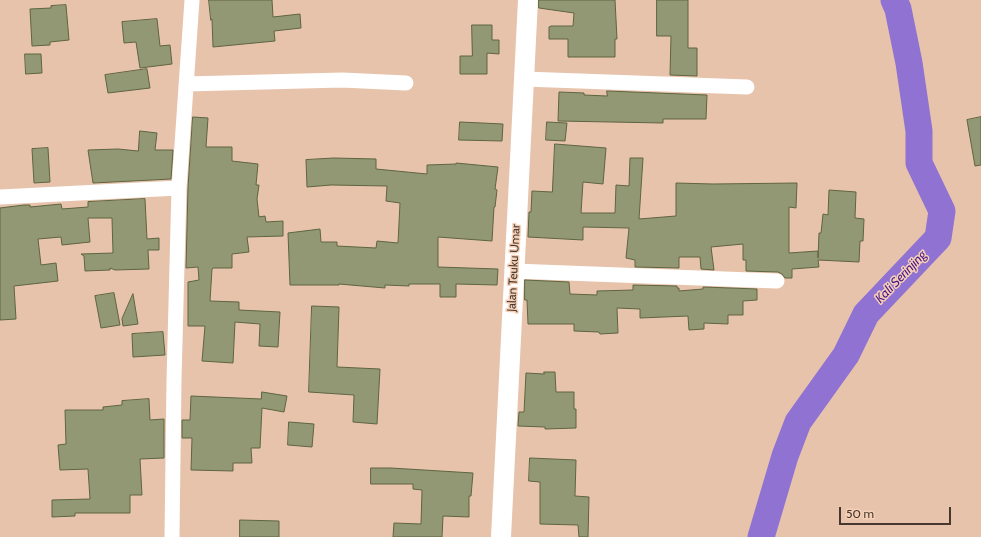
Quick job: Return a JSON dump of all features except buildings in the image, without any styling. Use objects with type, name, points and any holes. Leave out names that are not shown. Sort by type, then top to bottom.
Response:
[{"type":"main road","name":"Jalan Teuku Umar","points":[[501,537],[528,0]]},
{"type":"street","points":[[172,537],[178,188],[192,0]]},
{"type":"street","points":[[524,79],[747,87]]},
{"type":"street","points":[[186,84],[342,80],[406,83]]},
{"type":"street","points":[[0,197],[178,188]]},
{"type":"street","points":[[514,271],[777,281]]},
{"type":"waterway","name":"Kali Serinjing","points":[[761,537],[785,456],[798,422],[846,355],[866,314],[938,238],[942,211],[919,163],[919,131],[909,63],[898,9],[894,0]]}]
